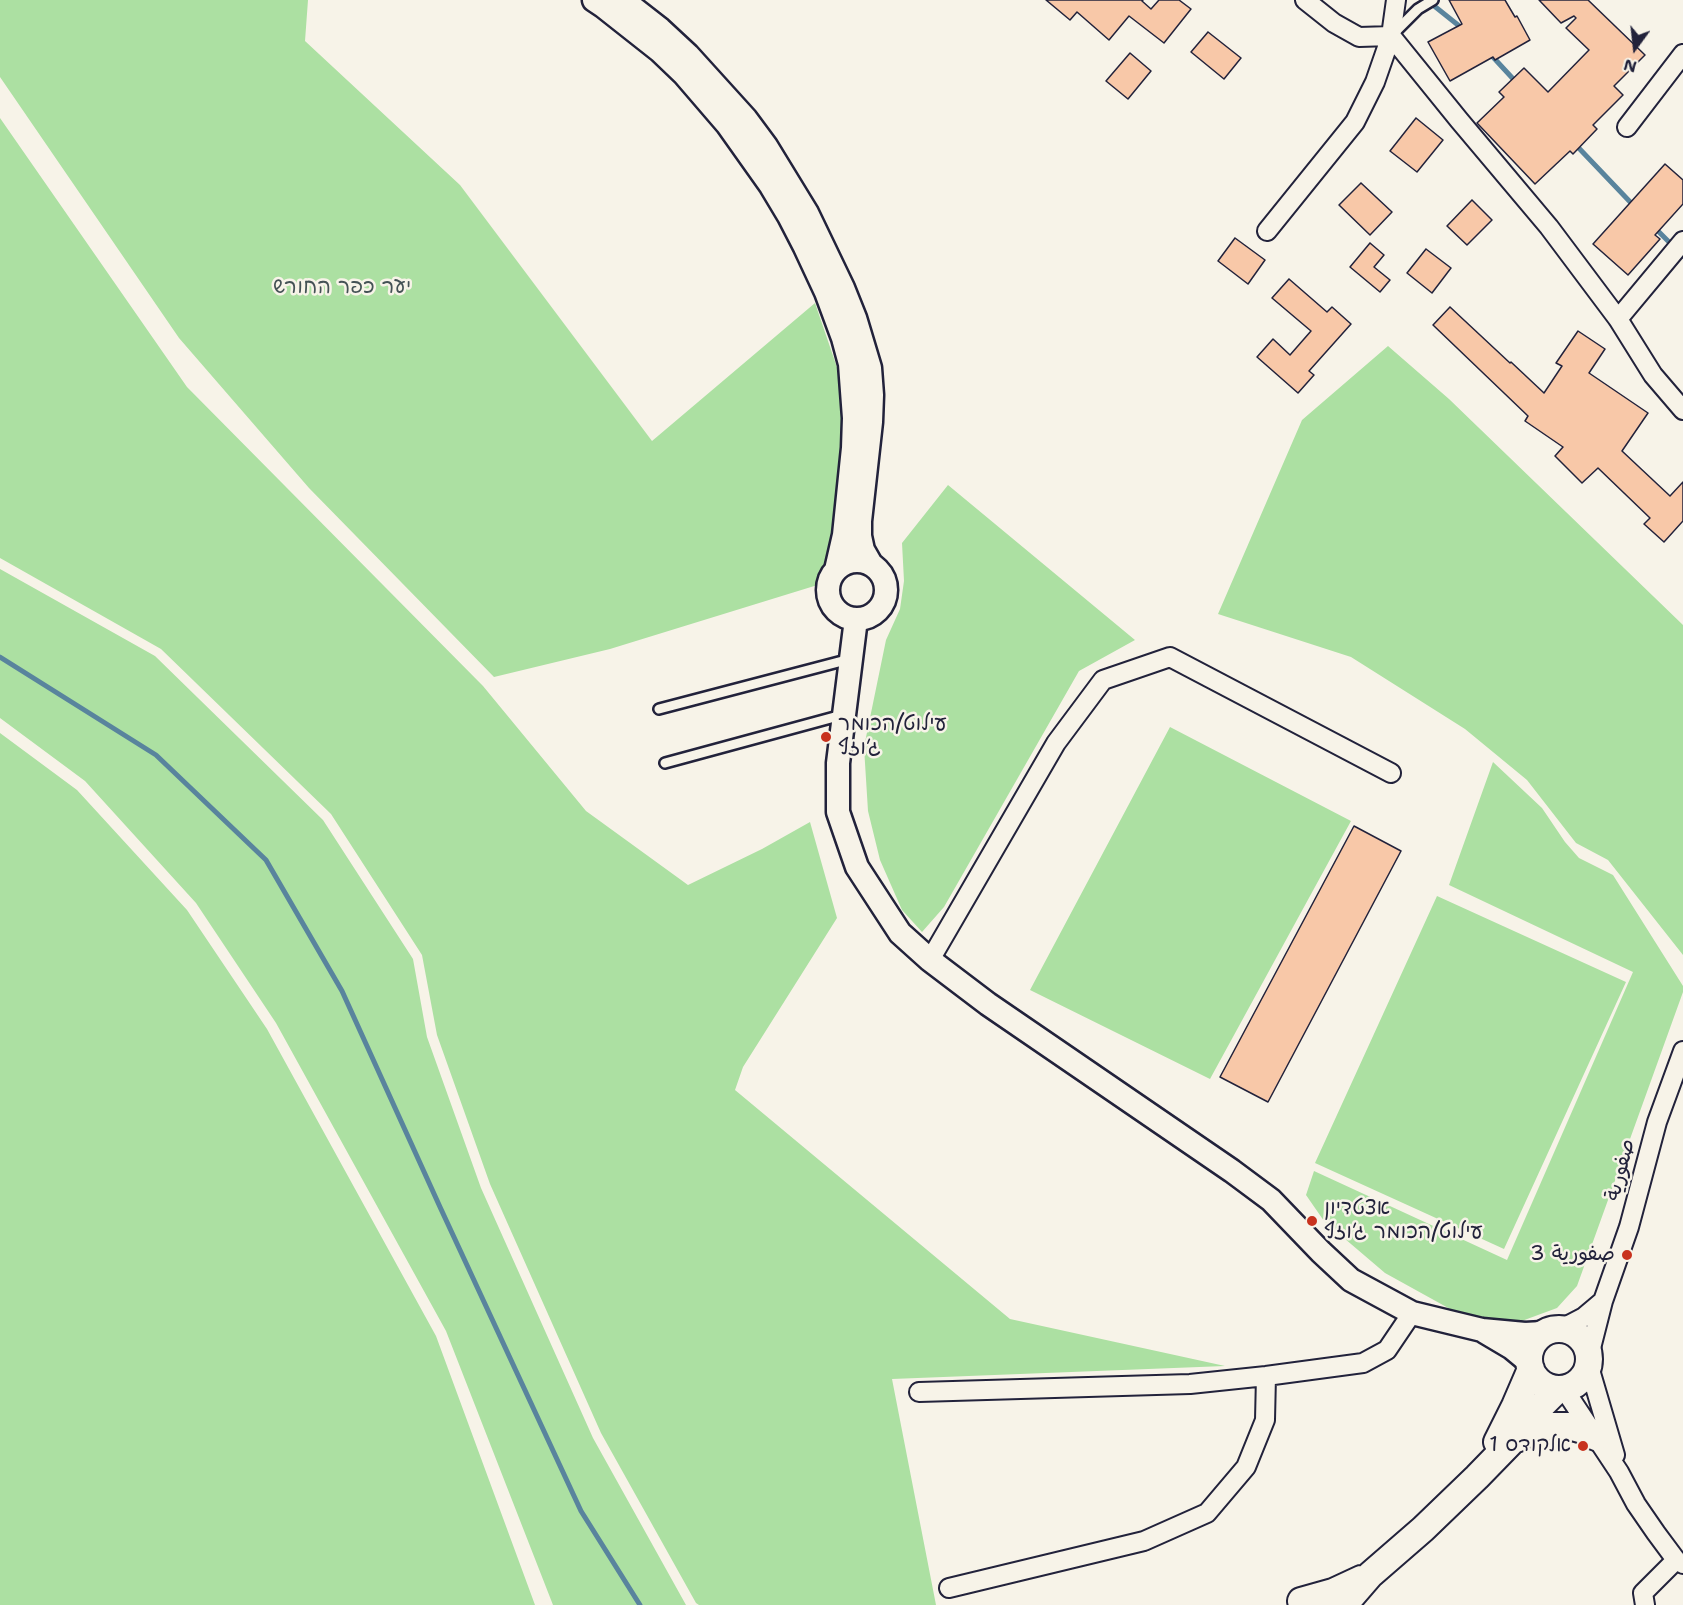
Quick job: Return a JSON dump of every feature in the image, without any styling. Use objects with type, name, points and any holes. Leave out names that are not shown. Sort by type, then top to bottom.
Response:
[{"type":"main road","points":[[1344,1605],[1370,1575],[1423,1529],[1477,1477],[1513,1440],[1536,1411],[1561,1389],[1580,1380],[1586,1372],[1587,1348],[1576,1335],[1552,1331],[1538,1338],[1531,1349],[1530,1366],[1515,1406],[1477,1477]]},
{"type":"main road","points":[[1530,1366],[1541,1383],[1561,1389]]},
{"type":"main road","points":[[1513,1440],[1538,1428],[1554,1426],[1569,1426],[1596,1437]]},
{"type":"main road","points":[[1299,1604],[1370,1575]]},
{"type":"street","points":[[594,0],[660,51],[727,124],[771,186],[789,216],[825,292],[843,338],[850,364],[854,418],[844,535],[836,570]]},
{"type":"street","points":[[623,0],[688,55],[746,118],[807,213],[843,288],[870,368],[872,422],[860,536],[863,550],[871,564]]},
{"type":"street","points":[[1305,0],[1334,23],[1359,37],[1391,36]]},
{"type":"street","points":[[1267,231],[1355,122],[1375,82],[1391,36],[1396,0]]},
{"type":"street","points":[[1391,36],[1550,227],[1618,319],[1653,375],[1683,410]]},
{"type":"street","points":[[1627,127],[1683,54]]},
{"type":"street","points":[[1618,319],[1683,241]]},
{"type":"street","points":[[853,561],[871,564],[879,570],[884,579],[886,589],[882,605],[866,617],[856,619],[843,615],[830,601],[829,581],[843,564],[853,561]]},
{"type":"street","points":[[856,619],[838,763],[838,812],[857,867],[900,933],[930,960],[988,1004],[1271,1200],[1351,1280],[1412,1313],[1482,1330],[1525,1334],[1552,1331],[1584,1317],[1603,1301]]},
{"type":"street","points":[[930,960],[1056,744],[1103,680],[1170,657],[1391,773]]},
{"type":"street","name":"صفورية","points":[[1588,1360],[1603,1301],[1629,1227],[1657,1122],[1683,1051]]},
{"type":"street","points":[[919,1392],[1190,1384],[1363,1363],[1387,1350],[1412,1313]]},
{"type":"street","points":[[1482,1330],[1512,1348],[1530,1366]]},
{"type":"street","points":[[1588,1360],[1619,1472]]},
{"type":"street","points":[[949,1588],[1144,1541],[1207,1514],[1246,1467],[1265,1420],[1266,1376]]},
{"type":"street","points":[[1561,1389],[1619,1472],[1636,1504],[1680,1562],[1643,1593],[1645,1605]]},
{"type":"lane","points":[[1391,36],[1418,9],[1433,0]]},
{"type":"lane","points":[[659,709],[850,659]]},
{"type":"lane","points":[[665,763],[845,714]]},
{"type":"green space","name":"יער כפר החורש","points":[[0,0],[308,0],[305,41],[460,185],[652,441],[815,303],[843,385],[845,442],[837,579],[610,649],[494,677],[309,488],[179,338],[0,77]]},
{"type":"green space","points":[[0,118],[187,387],[483,686],[586,811],[688,885],[762,849],[810,822],[837,918],[743,1067],[735,1090],[1010,1319],[1225,1366],[892,1379],[936,1605],[699,1605],[696,1603],[601,1433],[490,1184],[437,1035],[422,955],[331,814],[161,649],[0,558]]},
{"type":"green space","points":[[1388,346],[1449,399],[1683,625],[1683,955],[1608,860],[1576,843],[1527,780],[1465,729],[1351,657],[1218,614],[1302,420]]},
{"type":"green space","points":[[948,485],[1135,640],[1079,671],[944,907],[922,932],[902,910],[880,860],[868,811],[864,747],[886,640],[900,609],[904,581],[902,543]]},
{"type":"green space","points":[[0,569],[155,656],[323,820],[413,959],[427,1037],[481,1188],[593,1438],[686,1605],[553,1605],[446,1331],[276,1023],[196,903],[85,781],[0,718]]},
{"type":"green space","points":[[1170,727],[1351,821],[1210,1079],[1030,990]]},
{"type":"green space","points":[[0,733],[77,790],[187,910],[267,1029],[436,1336],[535,1605],[0,1605]]},
{"type":"green space","points":[[1493,762],[1542,808],[1579,858],[1613,875],[1683,986],[1683,992],[1577,1286],[1557,1308],[1519,1322],[1470,1320],[1385,1273],[1324,1221],[1306,1195],[1314,1171],[1507,1260],[1633,972],[1449,885]]},
{"type":"green space","points":[[1437,896],[1626,982],[1504,1249],[1315,1163]]},
{"type":"building","points":[[1046,0],[1143,0],[1151,9],[1159,0],[1179,0],[1191,9],[1164,43],[1129,16],[1109,40],[1077,12],[1070,20]]},
{"type":"building","points":[[1449,0],[1505,0],[1530,40],[1495,60],[1493,57],[1450,81],[1428,42],[1462,24]]},
{"type":"building","points":[[1539,0],[1588,0],[1645,55],[1614,86],[1623,95],[1593,125],[1597,129],[1573,154],[1570,151],[1535,184],[1477,123],[1504,97],[1499,92],[1524,68],[1548,92],[1589,50],[1566,28],[1576,18],[1574,16],[1561,23]]},
{"type":"building","points":[[1208,32],[1241,58],[1224,79],[1191,52]]},
{"type":"building","points":[[1130,53],[1151,71],[1128,99],[1106,81]]},
{"type":"building","points":[[1416,118],[1443,140],[1417,172],[1390,151]]},
{"type":"building","points":[[1665,164],[1683,180],[1683,204],[1655,235],[1660,239],[1628,275],[1593,244]]},
{"type":"building","points":[[1361,183],[1392,212],[1370,235],[1339,205]]},
{"type":"building","points":[[1472,200],[1492,220],[1467,245],[1447,226]]},
{"type":"building","points":[[1235,238],[1265,260],[1248,284],[1218,261]]},
{"type":"building","points":[[1370,243],[1384,255],[1374,267],[1390,280],[1380,292],[1350,267]]},
{"type":"building","points":[[1426,249],[1451,268],[1432,293],[1407,273]]},
{"type":"building","points":[[1289,279],[1327,312],[1332,307],[1351,324],[1309,371],[1314,375],[1298,393],[1257,357],[1273,339],[1290,355],[1311,331],[1272,298]]},
{"type":"building","points":[[1450,307],[1544,393],[1562,366],[1556,363],[1578,331],[1605,349],[1589,373],[1648,413],[1622,451],[1670,496],[1683,482],[1683,521],[1664,542],[1644,524],[1650,518],[1598,468],[1582,483],[1555,456],[1563,447],[1525,421],[1528,416],[1433,325]]},
{"type":"building","points":[[1354,826],[1401,851],[1268,1102],[1220,1077]]},
{"type":"waterway","points":[[1428,1],[1463,29]]},
{"type":"waterway","points":[[1492,56],[1516,82]]},
{"type":"waterway","points":[[1574,143],[1634,206]]},
{"type":"waterway","points":[[1655,228],[1683,256]]},
{"type":"waterway","points":[[0,657],[156,755],[266,860],[342,991],[581,1511],[640,1605]]},
{"type":"place","name":"עילוט/הכומר ג׳וזף","points":[[826,737]]},
{"type":"place","name":"אצטדיון עילוט/הכומר ג׳וזף","points":[[1312,1221]]},
{"type":"place","name":"صفورية 3","points":[[1627,1255]]},
{"type":"place","name":"אלקודס 1","points":[[1583,1446]]}]
